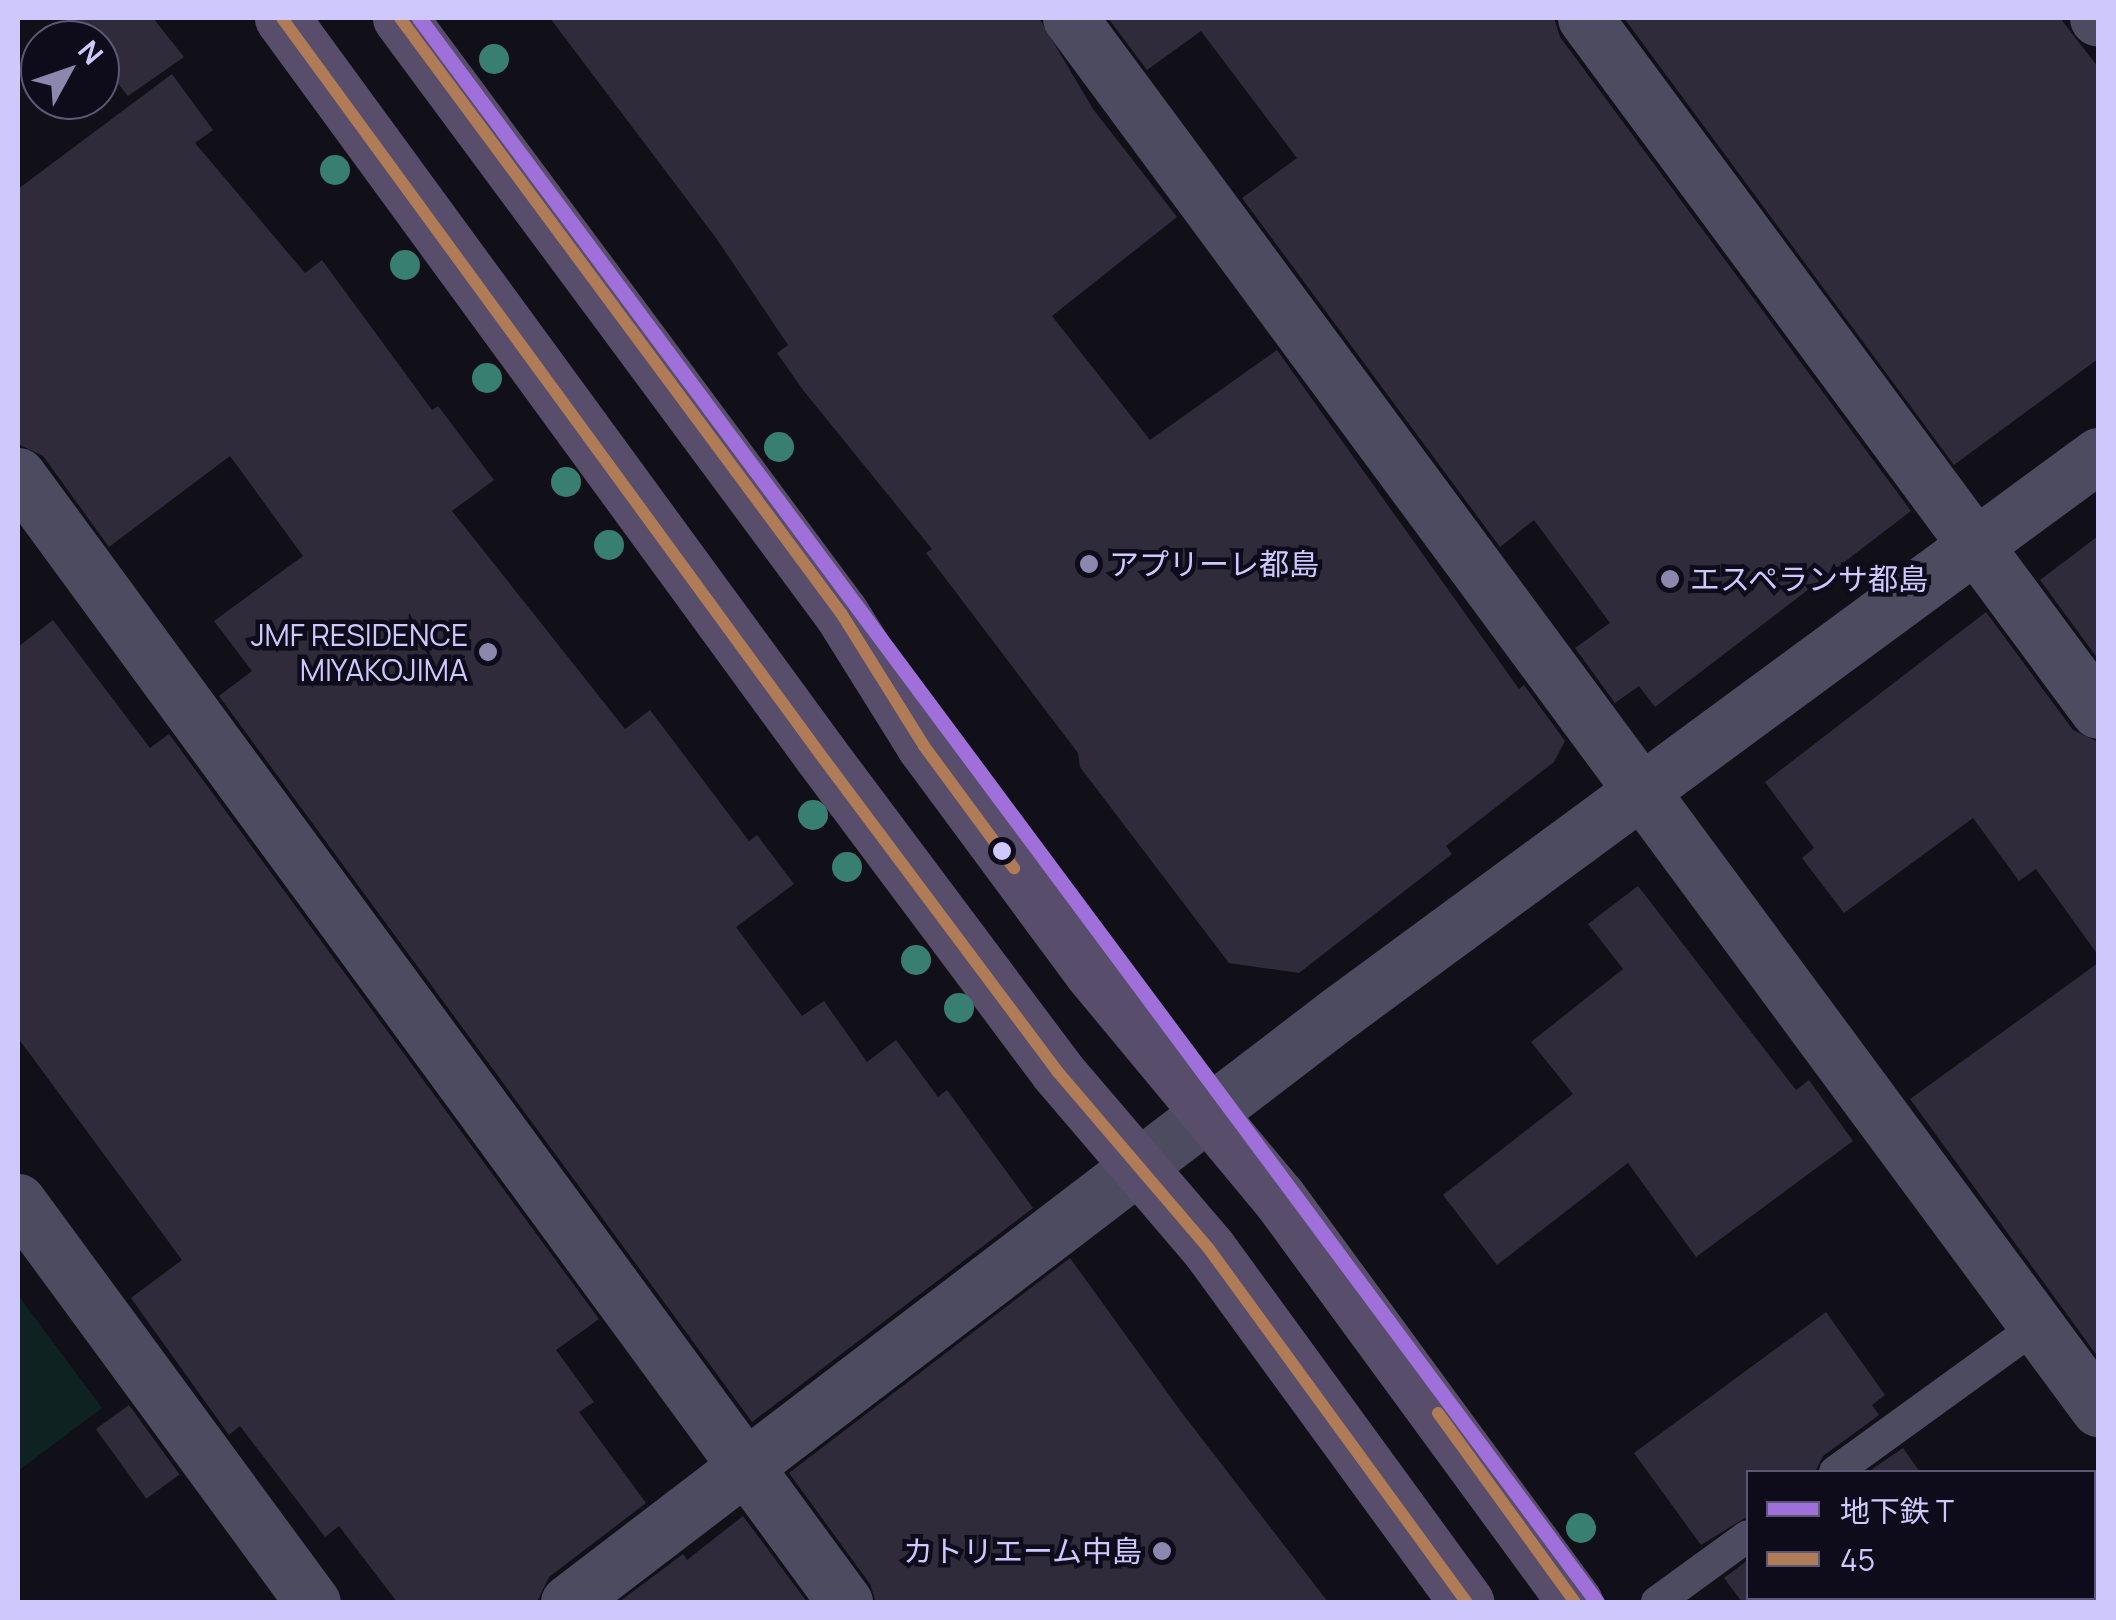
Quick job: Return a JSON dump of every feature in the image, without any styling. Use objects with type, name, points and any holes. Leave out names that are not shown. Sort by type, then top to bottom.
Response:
[{"type":"main road","points":[[282,18],[820,754],[1058,1071],[1208,1249],[1466,1602]]},
{"type":"main road","points":[[400,18],[840,613],[958,792],[1116,1003],[1279,1198],[1576,1602]]},
{"type":"street","points":[[1070,18],[2098,1409]]},
{"type":"street","points":[[1584,18],[2098,711]]},
{"type":"street","points":[[568,1602],[1208,1112],[2098,455]]},
{"type":"street","points":[[18,475],[845,1602]]},
{"type":"street","points":[[18,1202],[313,1602]]},
{"type":"lane","points":[[1838,1470],[2037,1326]]},
{"type":"lane","points":[[1657,1602],[1746,1537]]},
{"type":"green space","points":[[18,1295],[102,1408],[18,1471]]},
{"type":"building","points":[[153,18],[184,57],[128,96],[120,86],[120,20],[68,20]]},
{"type":"building","points":[[550,18],[1039,18],[1093,109],[1177,217],[1052,316],[1150,440],[1277,350],[1519,689],[1524,685],[1565,741],[1554,762],[1446,846],[1452,854],[1299,973],[1229,963],[1080,767],[1078,753],[926,553],[932,549],[803,390],[777,353],[788,345],[716,238]]},
{"type":"building","points":[[1108,18],[1554,18],[1560,37],[1911,511],[1655,707],[1639,686],[1615,703],[1575,648],[1610,623],[1534,520],[1500,547],[1242,198],[1297,158],[1201,31],[1147,70]]},
{"type":"building","points":[[1624,18],[2060,18],[2098,67],[2098,359],[1954,465]]},
{"type":"building","points":[[172,74],[213,130],[195,143],[305,273],[322,260],[432,410],[438,406],[494,480],[452,511],[625,729],[650,710],[749,841],[757,835],[794,884],[736,927],[802,1016],[824,1001],[867,1062],[896,1040],[938,1097],[947,1090],[1033,1208],[752,1422],[219,696],[252,671],[214,621],[303,556],[230,456],[109,547],[43,456],[18,444],[18,189],[110,120],[120,120],[120,113]]},
{"type":"building","points":[[2098,536],[2098,659],[2040,580]]},
{"type":"building","points":[[1986,612],[2073,730],[2098,742],[2098,955],[2036,869],[2019,881],[1973,818],[1844,913],[1802,858],[1814,848],[1765,782]]},
{"type":"building","points":[[53,620],[150,748],[169,734],[599,1319],[556,1350],[594,1402],[579,1412],[646,1503],[549,1577],[537,1602],[397,1602],[339,1526],[325,1537],[240,1426],[229,1435],[131,1298],[182,1260],[18,1038],[18,647]]},
{"type":"building","points":[[1638,886],[1796,1090],[1809,1080],[1853,1141],[1696,1257],[1628,1163],[1497,1265],[1443,1195],[1573,1094],[1531,1042],[1623,969],[1588,924]]},
{"type":"building","points":[[2098,963],[2098,1357],[1910,1099]]},
{"type":"building","points":[[1070,1258],[1182,1413],[1328,1602],[876,1602],[870,1584],[789,1473]]},
{"type":"building","points":[[1826,1312],[1885,1395],[1872,1405],[1879,1415],[1823,1456],[1816,1470],[1746,1470],[1746,1517],[1701,1545],[1634,1453]]},
{"type":"building","points":[[129,1405],[180,1475],[146,1499],[96,1429]]},
{"type":"building","points":[[1903,1448],[1919,1470],[1871,1470]]},
{"type":"building","points":[[743,1516],[807,1602],[619,1602],[683,1554],[687,1560]]},
{"type":"building","points":[[1746,1562],[1748,1602],[1742,1602],[1724,1578]]},
{"type":"metro line","name":"T","points":[[419,18],[1597,1602]]},
{"type":"transit line","name":"45","points":[[282,18],[820,754],[1057,1071],[1209,1249],[1466,1602]]},
{"type":"transit line","name":"45","points":[[400,18],[841,613],[924,746],[1014,868]]},
{"type":"transit line","name":"45","points":[[1438,1413],[1575,1602]]},
{"type":"place","name":"アプリーレ都島","points":[[1089,564]]},
{"type":"place","name":"エスペランサ都島","points":[[1670,579]]},
{"type":"place","name":"JMF RESIDENCE MIYAKOJIMA","points":[[488,652]]},
{"type":"place","name":"カトリエーム中島","points":[[1162,1551]]}]
